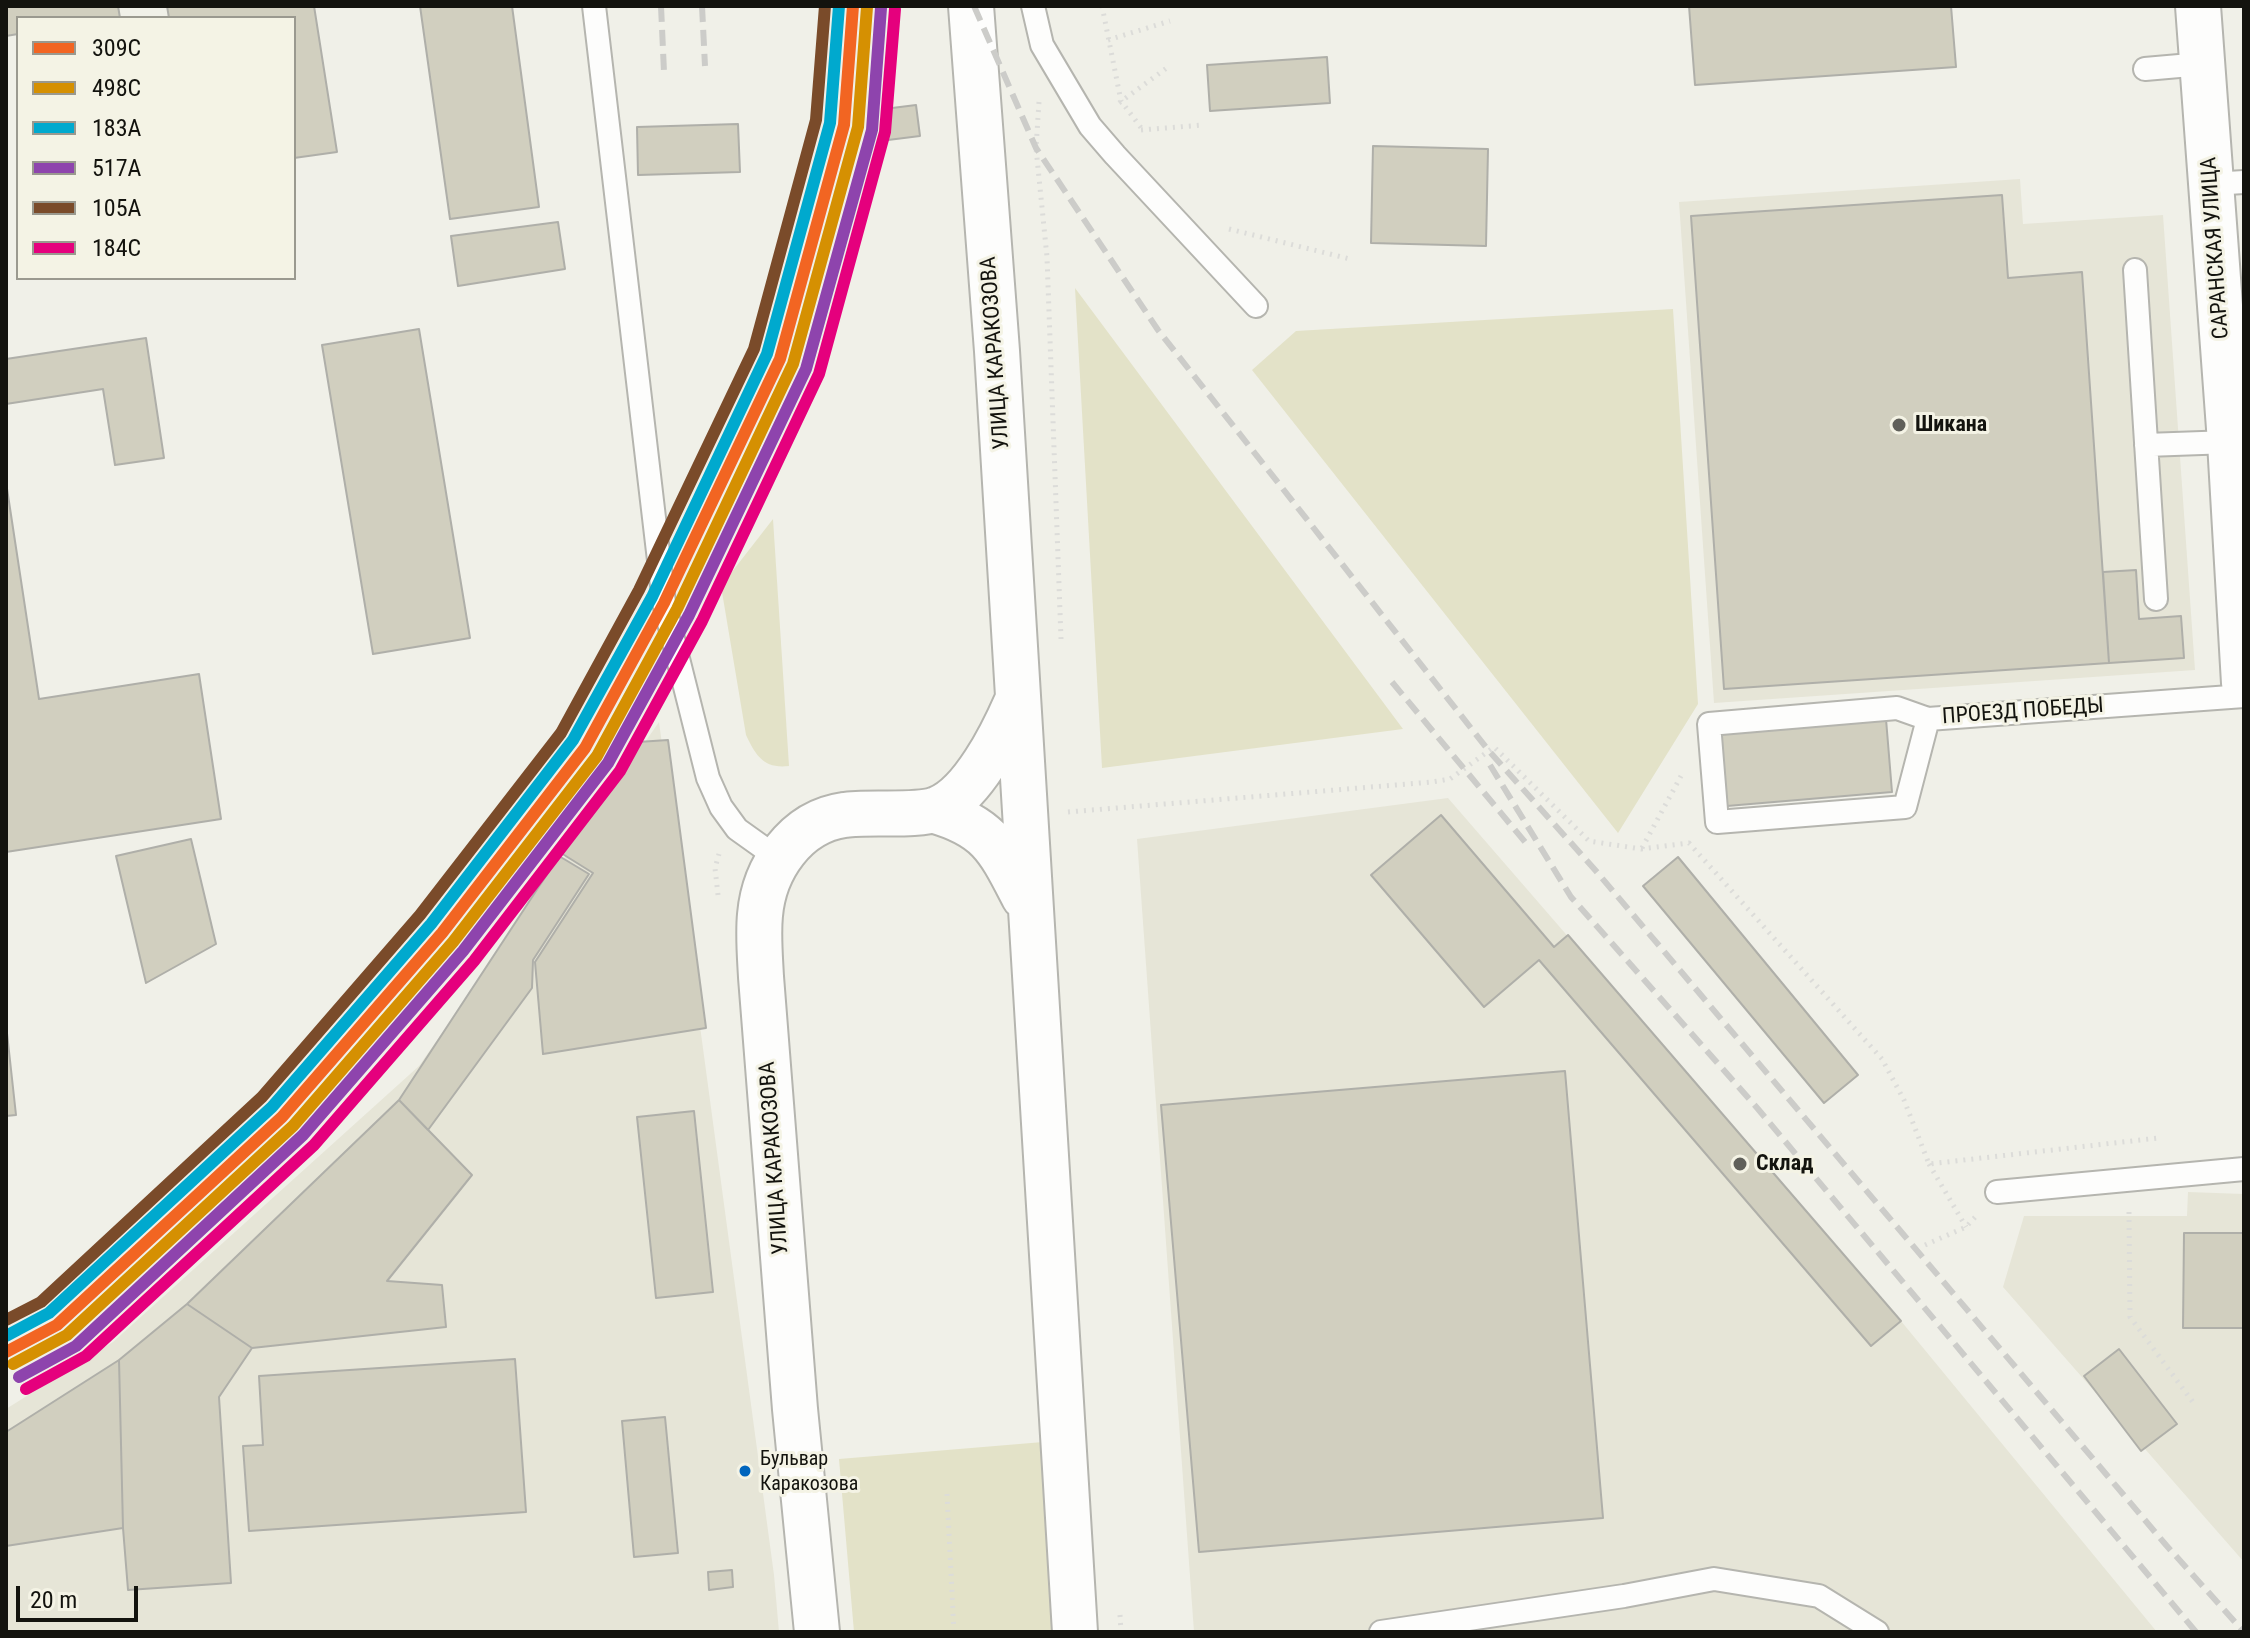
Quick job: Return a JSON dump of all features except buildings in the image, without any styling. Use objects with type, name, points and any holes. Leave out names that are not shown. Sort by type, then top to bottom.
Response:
[{"type":"main road","name":"УЛИЦА КАРАКОЗОВА","points":[[971,6],[997,351],[1075,1632]]},
{"type":"main road","name":"САРАНСКАЯ УЛИЦА","points":[[2198,6],[2202,64],[2228,183],[2230,442],[2244,683]]},
{"type":"main road","name":"УЛИЦА КАРАКОЗОВА","points":[[935,811],[954,799],[968,783],[1002,736],[1017,700]]},
{"type":"main road","name":"УЛИЦА КАРАКОЗОВА","points":[[817,1632],[795,1409],[761,977],[759,917],[765,886],[793,840],[809,828],[843,815],[935,811],[957,817],[989,837],[1029,906]]},
{"type":"lane","points":[[594,6],[664,603],[708,778],[721,807],[737,829],[779,859]]},
{"type":"lane","points":[[1033,6],[1042,45],[1090,126],[1256,306]]},
{"type":"lane","points":[[2145,69],[2202,64]]},
{"type":"lane","points":[[2135,270],[2156,599]]},
{"type":"lane","points":[[2146,445],[2230,442]]},
{"type":"lane","name":"ПРОЕЗД ПОБЕДЫ","points":[[1709,724],[1897,708],[1928,719],[2244,696]]},
{"type":"lane","points":[[1709,724],[1717,822],[1905,807],[1928,719]]},
{"type":"lane","points":[[1997,1192],[2244,1169]]},
{"type":"lane","points":[[1381,1632],[1624,1596],[1714,1579],[1819,1596],[1877,1632]]},
{"type":"path","points":[[1102,6],[1121,101],[1142,129]]},
{"type":"path","points":[[1108,40],[1170,21]]},
{"type":"path","points":[[1042,45],[1036,148],[1047,257],[1061,653]]},
{"type":"path","points":[[1090,126],[1168,67]]},
{"type":"path","points":[[1115,155],[1142,129],[1203,125]]},
{"type":"path","points":[[1189,233],[1219,226],[1350,259]]},
{"type":"path","points":[[1641,849],[1709,724]]},
{"type":"path","points":[[1067,796],[1067,812],[1432,782],[1450,779],[1494,747],[1589,841],[1641,849],[1689,843],[1882,1059],[1904,1100],[1929,1164],[1966,1227]]},
{"type":"path","points":[[1929,1164],[2158,1138]]},
{"type":"path","points":[[2130,1180],[2130,1317],[2195,1405]]},
{"type":"path","points":[[1925,1245],[1966,1227],[1997,1192]]},
{"type":"path","points":[[947,1494],[954,1632]]},
{"type":"shaded area","name":"Шикана","points":[[2020,179],[2023,224],[2163,215],[2195,670],[1714,703],[1679,202]]},
{"type":"shaded area","points":[[659,722],[774,1575],[779,1632],[6,1632],[6,1409],[113,1342],[419,1066]]},
{"type":"shaded area","points":[[1448,798],[1901,1321],[2157,1632],[1194,1632],[1137,839]]},
{"type":"shaded area","points":[[2188,1192],[2244,1194],[2244,1562],[2003,1287],[2024,1216],[2187,1216]]},
{"type":"green space","points":[[1075,288],[1403,729],[1102,768]]},
{"type":"green space","points":[[1673,309],[1698,704],[1618,833],[1252,370],[1296,331]]},
{"type":"green space","points":[[773,519],[789,766],[773,765],[762,760],[746,735],[721,586]]},
{"type":"green space","points":[[1043,1442],[1057,1632],[854,1632],[839,1459]]},
{"type":"railway","points":[[661,6],[664,72]]},
{"type":"railway","points":[[702,6],[705,66]]},
{"type":"railway","points":[[974,6],[1036,148],[1158,330],[1489,751],[1596,871],[2166,1545],[2244,1632]]},
{"type":"railway","points":[[1392,682],[1530,848]]},
{"type":"railway","points":[[1490,765],[1571,897],[1758,1109],[2196,1632]]},
{"type":"transit line","name":"105А","points":[[6,1320],[41,1302],[262,1097],[420,915],[561,733],[639,590],[754,349],[816,120],[825,6]]},
{"type":"transit line","name":"183А","points":[[6,1336],[49,1313],[272,1107],[431,924],[573,740],[652,597],[767,354],[830,123],[839,6]]},
{"type":"transit line","name":"309С","points":[[6,1352],[57,1325],[282,1117],[442,933],[585,748],[664,603],[780,359],[844,125],[853,6]]},
{"type":"transit line","name":"498С","points":[[13,1364],[67,1335],[293,1126],[453,942],[597,756],[677,609],[793,364],[858,127],[867,7]]},
{"type":"transit line","name":"517А","points":[[19,1377],[76,1346],[303,1135],[463,951],[608,763],[689,615],[806,369],[872,130],[881,8]]},
{"type":"transit line","name":"184С","points":[[26,1389],[86,1356],[314,1145],[474,961],[620,771],[702,621],[819,374],[885,132],[895,9]]},
{"type":"place","name":"Шикана","points":[[1899,425]]},
{"type":"place","name":"Склад","points":[[1740,1164]]},
{"type":"place","name":"Бульвар Каракозова","points":[[745,1471]]}]
